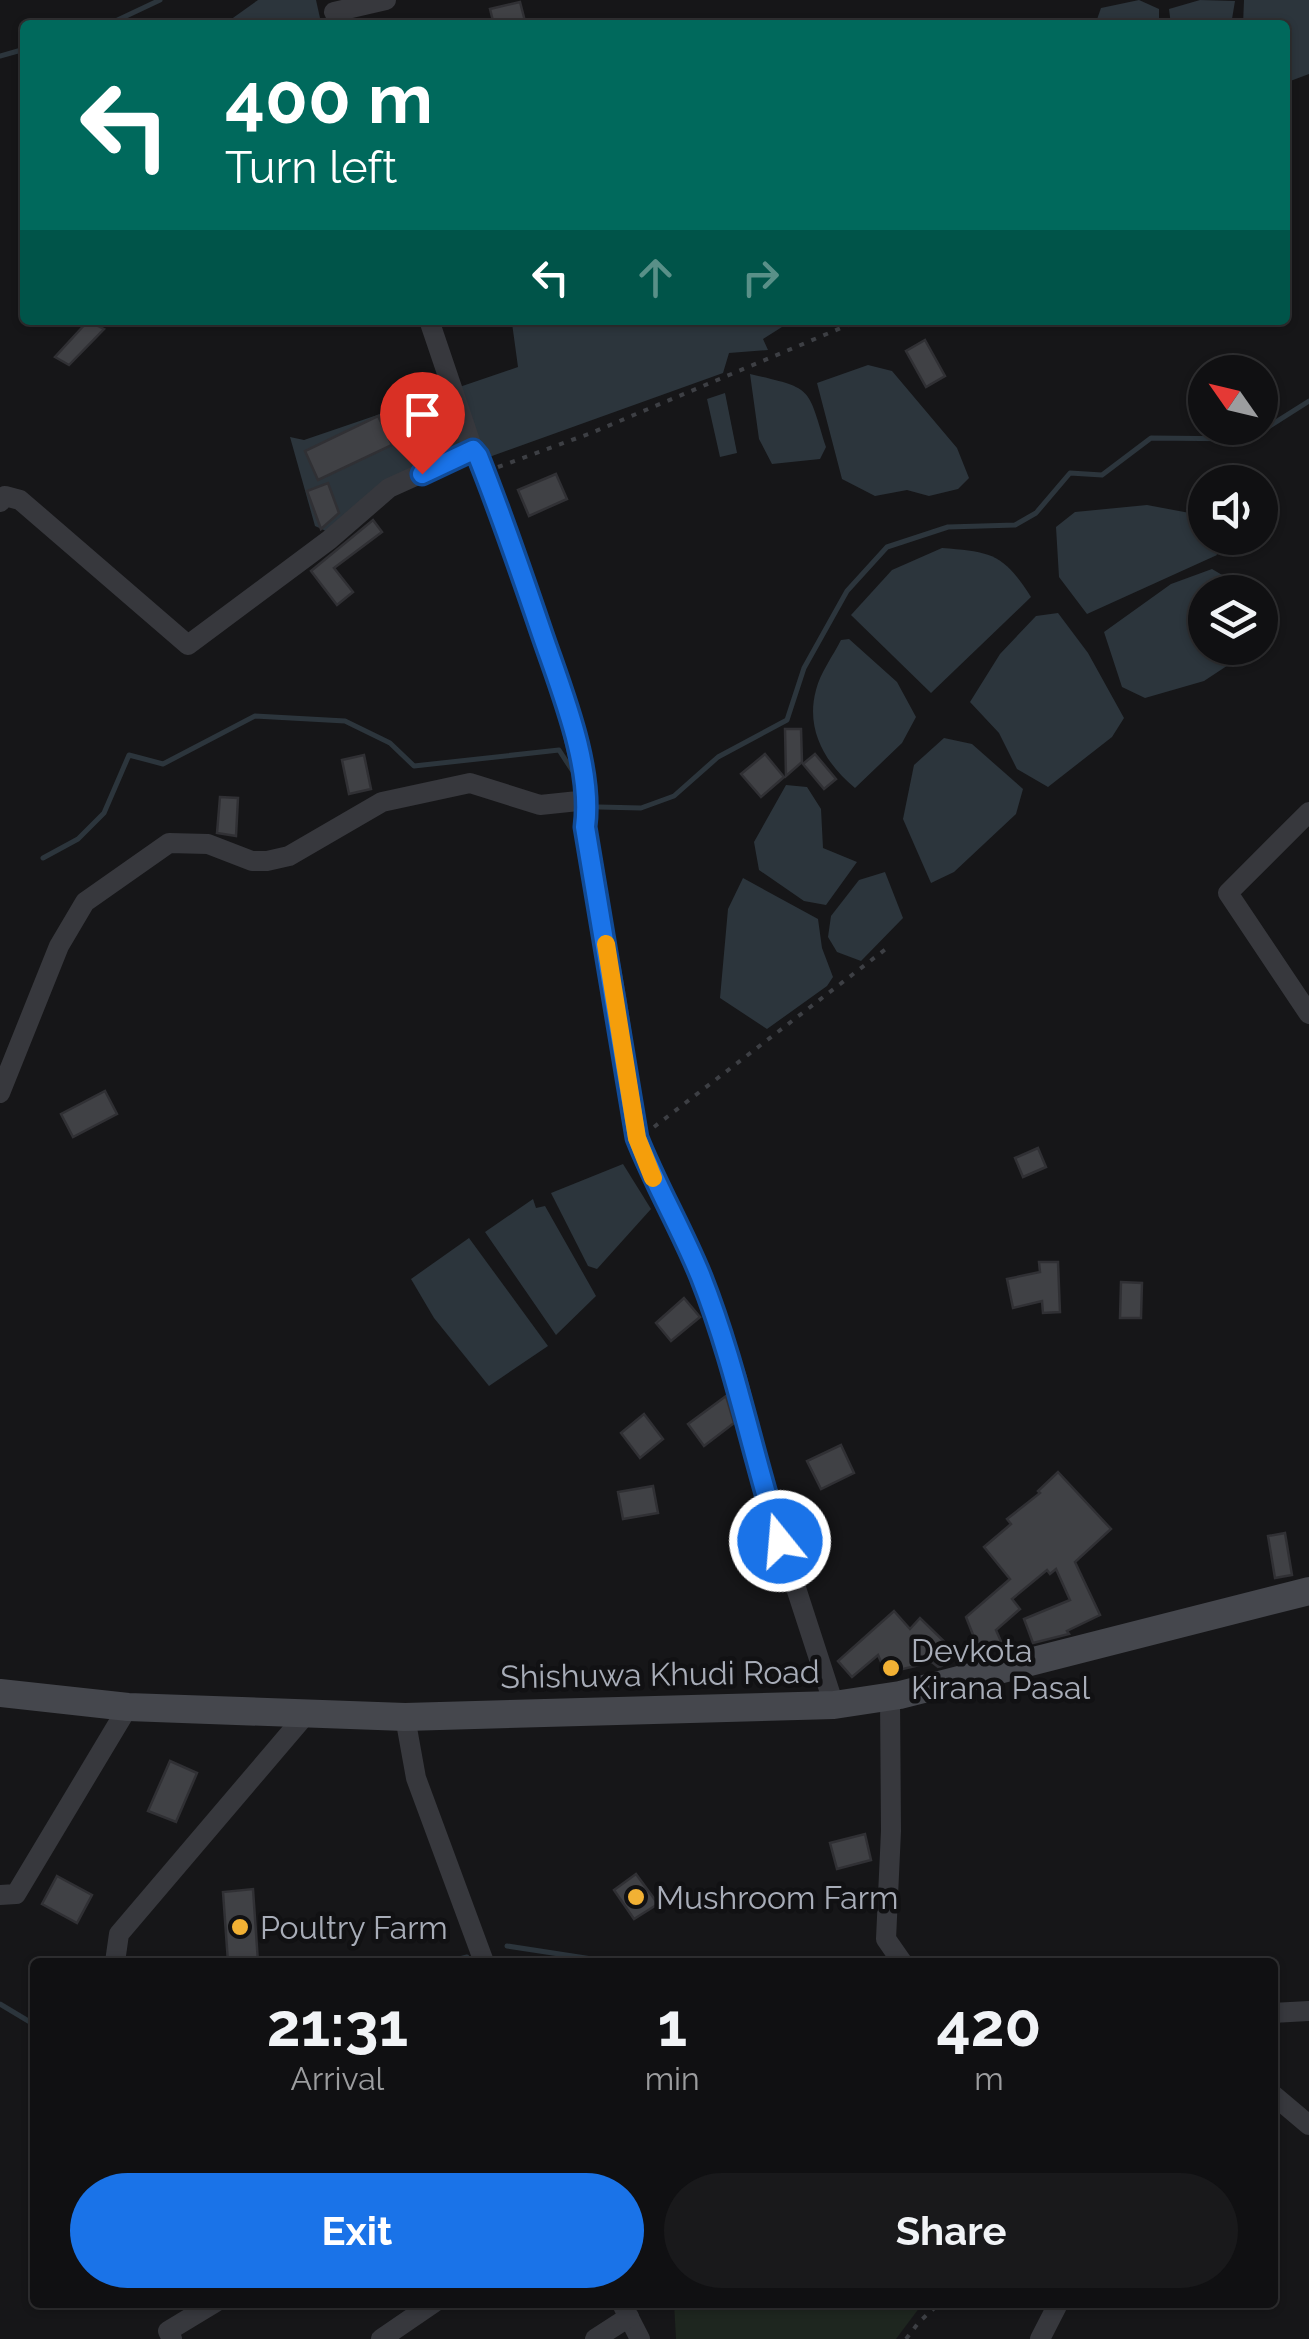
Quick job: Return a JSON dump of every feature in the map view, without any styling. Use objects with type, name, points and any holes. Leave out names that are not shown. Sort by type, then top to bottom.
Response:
[{"type":"main road","name":"Shishuwa Khudi Road","points":[[0,1693],[128,1707],[404,1717],[834,1705],[890,1697],[1309,1591]]},
{"type":"street","points":[[334,12],[386,0]]},
{"type":"street","points":[[431,325],[568,709],[588,800],[585,827],[637,1138],[654,1182],[700,1274],[737,1378],[770,1508],[834,1705]]},
{"type":"street","points":[[0,502],[5,496],[20,500],[188,644],[329,540],[389,488],[473,450]]},
{"type":"street","points":[[0,1094],[58,946],[85,902],[169,843],[208,844],[252,861],[267,861],[289,856],[382,802],[470,783],[540,805],[588,800]]},
{"type":"street","points":[[1309,812],[1228,893],[1309,1014]]},
{"type":"street","points":[[890,1697],[891,1831],[886,1939],[899,1958]]},
{"type":"street","points":[[0,1895],[16,1894],[128,1707]]},
{"type":"street","points":[[116,1958],[119,1934],[308,1712]]},
{"type":"street","points":[[404,1717],[416,1778],[483,1958]]},
{"type":"street","points":[[1278,2014],[1309,2011]]},
{"type":"street","points":[[1278,2099],[1309,2125]]},
{"type":"street","points":[[172,2339],[168,2331],[206,2308]]},
{"type":"street","points":[[381,2339],[426,2308]]},
{"type":"street","points":[[1040,2339],[1056,2308]]},
{"type":"street","points":[[595,2339],[625,2310],[640,2339]]},
{"type":"path","points":[[484,472],[848,325]]},
{"type":"path","points":[[637,1138],[891,946]]},
{"type":"path","points":[[906,2339],[934,2308]]},
{"type":"shaded area","points":[[258,0],[316,0],[320,18],[316,20],[230,20]]},
{"type":"shaded area","points":[[1139,0],[1159,9],[1159,20],[1097,20],[1101,8]]},
{"type":"shaded area","points":[[1200,0],[1235,1],[1232,20],[1170,20],[1169,9]]},
{"type":"shaded area","points":[[1244,0],[1309,0],[1309,74],[1290,81],[1290,20],[1243,20]]},
{"type":"shaded area","points":[[512,325],[785,325],[763,339],[768,350],[729,353],[723,373],[492,456],[410,477],[337,536],[315,526],[290,437],[304,440],[518,367]]},
{"type":"shaded area","points":[[868,365],[892,371],[957,448],[969,478],[958,489],[929,496],[907,490],[875,496],[842,479],[817,383]]},
{"type":"shaded area","points":[[750,374],[786,383],[805,393],[826,447],[820,459],[772,464],[759,439]]},
{"type":"shaded area","points":[[725,393],[737,453],[720,457],[707,399]]},
{"type":"shaded area","points":[[1147,505],[1188,513],[1188,555],[1217,555],[1087,614],[1059,577],[1056,527],[1075,512]]},
{"type":"shaded area","points":[[942,548],[994,558],[1012,571],[1031,597],[931,693],[851,615],[892,570]]},
{"type":"shaded area","points":[[1212,569],[1222,575],[1196,575]]},
{"type":"shaded area","points":[[1188,578],[1188,665],[1228,665],[1204,681],[1145,698],[1122,687],[1104,632],[1171,584]]},
{"type":"shaded area","points":[[1058,613],[1088,653],[1124,718],[1112,737],[1048,787],[1017,769],[999,733],[970,702],[1000,654],[1036,616]]},
{"type":"shaded area","points":[[849,639],[897,682],[916,717],[902,743],[855,788],[827,757],[813,719],[820,677],[841,640]]},
{"type":"shaded area","points":[[944,738],[972,744],[1023,789],[1016,814],[954,872],[931,883],[903,819],[914,765]]},
{"type":"shaded area","points":[[786,785],[807,787],[821,809],[823,848],[857,862],[826,905],[804,901],[759,870],[754,842]]},
{"type":"shaded area","points":[[885,872],[903,918],[861,961],[837,952],[828,937],[831,916],[859,880]]},
{"type":"shaded area","points":[[743,878],[818,919],[822,948],[833,977],[827,986],[767,1029],[720,998],[728,909]]},
{"type":"shaded area","points":[[623,1164],[651,1209],[597,1269],[588,1266],[551,1193]]},
{"type":"shaded area","points":[[533,1199],[536,1208],[545,1206],[596,1296],[556,1335],[485,1232]]},
{"type":"shaded area","points":[[469,1238],[548,1346],[489,1386],[434,1318],[411,1279]]},
{"type":"shaded area","points":[[674,2308],[919,2308],[896,2339],[676,2339]]},
{"type":"building","points":[[520,2],[525,20],[493,20],[490,9]]},
{"type":"building","points":[[84,325],[104,329],[69,365],[55,357]]},
{"type":"building","points":[[925,340],[945,376],[926,387],[906,351]]},
{"type":"building","points":[[378,416],[392,445],[318,480],[305,451]]},
{"type":"building","points":[[448,419],[456,442],[418,459],[408,437]]},
{"type":"building","points":[[556,474],[567,499],[529,516],[518,490]]},
{"type":"building","points":[[328,483],[339,513],[321,529],[307,491]]},
{"type":"building","points":[[373,520],[382,532],[334,568],[353,592],[337,605],[311,571]]},
{"type":"building","points":[[785,729],[801,729],[802,762],[786,776]]},
{"type":"building","points":[[765,754],[784,777],[761,797],[741,774]]},
{"type":"building","points":[[815,754],[836,779],[824,789],[803,764]]},
{"type":"building","points":[[364,755],[371,789],[349,794],[342,760]]},
{"type":"building","points":[[220,797],[238,798],[236,836],[217,833]]},
{"type":"building","points":[[105,1091],[117,1114],[73,1137],[61,1114]]},
{"type":"building","points":[[1038,1148],[1046,1167],[1023,1177],[1015,1158]]},
{"type":"building","points":[[1039,1262],[1058,1262],[1060,1312],[1043,1313],[1042,1301],[1013,1308],[1007,1279],[1040,1272]]},
{"type":"building","points":[[1121,1282],[1142,1283],[1141,1318],[1120,1318]]},
{"type":"building","points":[[684,1298],[700,1317],[671,1341],[656,1323]]},
{"type":"building","points":[[726,1396],[734,1423],[704,1446],[688,1424]]},
{"type":"building","points":[[644,1414],[663,1439],[640,1458],[621,1433]]},
{"type":"building","points":[[841,1445],[854,1473],[821,1489],[807,1461]]},
{"type":"building","points":[[1058,1472],[1111,1529],[1075,1562],[1100,1615],[1067,1631],[1069,1634],[1033,1643],[1024,1619],[1070,1600],[1056,1569],[1050,1574],[1047,1570],[1012,1599],[1020,1609],[996,1630],[1003,1646],[981,1655],[966,1617],[1010,1579],[984,1547],[1011,1524],[1007,1519],[1040,1493]]},
{"type":"building","points":[[653,1486],[658,1513],[623,1519],[618,1492]]},
{"type":"building","points":[[1285,1533],[1292,1575],[1275,1578],[1268,1536]]},
{"type":"building","points":[[894,1611],[910,1629],[920,1618],[955,1652],[942,1666],[932,1662],[886,1673],[878,1655],[852,1677],[838,1661]]},
{"type":"building","points":[[170,1761],[197,1773],[176,1822],[148,1811]]},
{"type":"building","points":[[865,1834],[871,1860],[837,1869],[830,1843]]},
{"type":"building","name":"Mushroom Farm","points":[[636,1874],[658,1904],[634,1919],[614,1890]]},
{"type":"building","points":[[57,1876],[92,1895],[77,1923],[42,1904]]},
{"type":"building","name":"Poultry Farm","points":[[253,1889],[258,1958],[228,1958],[223,1892]]},
{"type":"waterway","points":[[118,20],[160,0]]},
{"type":"waterway","points":[[0,56],[20,50]]},
{"type":"waterway","points":[[599,807],[641,808],[674,796],[718,757],[787,720],[804,668],[847,591],[887,547],[948,527],[1015,525],[1036,513],[1070,473],[1102,475],[1151,438],[1249,439],[1309,401]]},
{"type":"waterway","points":[[43,858],[78,839],[104,813],[129,755],[163,764],[255,716],[345,721],[390,743],[414,766],[559,750],[572,770]]},
{"type":"waterway","points":[[507,1946],[585,1958]]},
{"type":"waterway","points":[[463,1958],[467,1957]]},
{"type":"waterway","points":[[0,2004],[30,2022]]},
{"type":"slow traffic","points":[[606,944],[637,1138],[653,1178]]},
{"type":"place","name":"Devkota Kirana Pasal","points":[[891,1668]]},
{"type":"place","name":"Mushroom Farm","points":[[636,1897]]},
{"type":"place","name":"Poultry Farm","points":[[240,1927]]},
{"type":"route","points":[[422,474],[473,450],[478,456],[568,709],[588,800],[585,827],[637,1138],[654,1182],[700,1274],[737,1378],[780,1541]]}]
